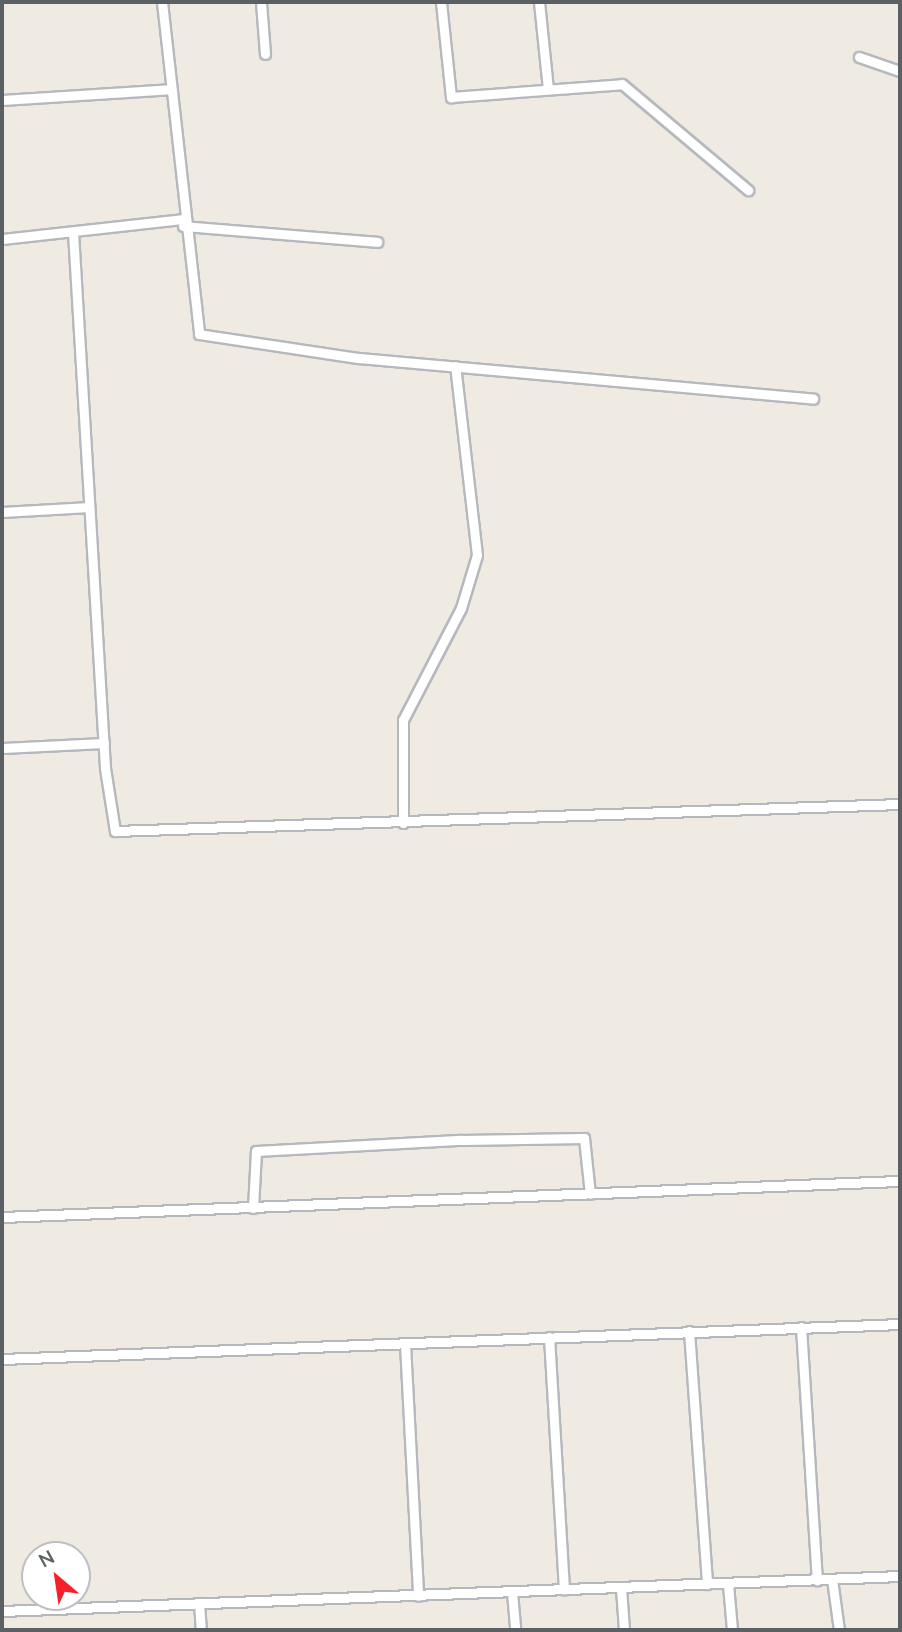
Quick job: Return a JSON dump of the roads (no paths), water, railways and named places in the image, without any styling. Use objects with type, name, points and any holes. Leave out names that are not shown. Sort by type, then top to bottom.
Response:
[{"type":"street","points":[[162,2],[194,324],[203,337],[455,366],[813,399]]},
{"type":"street","points":[[261,2],[265,54]]},
{"type":"street","points":[[441,2],[451,97],[548,89],[631,87],[748,190]]},
{"type":"street","points":[[539,2],[548,89]]},
{"type":"street","points":[[859,57],[900,71]]},
{"type":"street","points":[[2,100],[170,89]]},
{"type":"street","points":[[2,239],[183,222],[377,242]]},
{"type":"street","points":[[73,232],[104,743],[115,831],[900,804]]},
{"type":"street","points":[[403,823],[403,720],[461,608],[477,555],[455,366]]},
{"type":"street","points":[[2,512],[89,507]]},
{"type":"street","points":[[2,748],[104,743]]},
{"type":"street","points":[[253,1208],[252,1157],[259,1150],[462,1140],[583,1138],[590,1194]]},
{"type":"street","points":[[2,1217],[900,1181]]},
{"type":"street","points":[[2,1359],[900,1324]]},
{"type":"street","points":[[802,1327],[817,1580]]},
{"type":"street","points":[[689,1331],[706,1584]]},
{"type":"street","points":[[549,1337],[564,1590]]},
{"type":"street","points":[[405,1344],[418,1596]]},
{"type":"street","points":[[2,1611],[900,1576]]},
{"type":"street","points":[[832,1579],[839,1630]]},
{"type":"street","points":[[728,1584],[732,1630]]},
{"type":"street","points":[[621,1588],[624,1630]]},
{"type":"street","points":[[512,1592],[515,1630]]},
{"type":"street","points":[[200,1603],[201,1630]]}]
